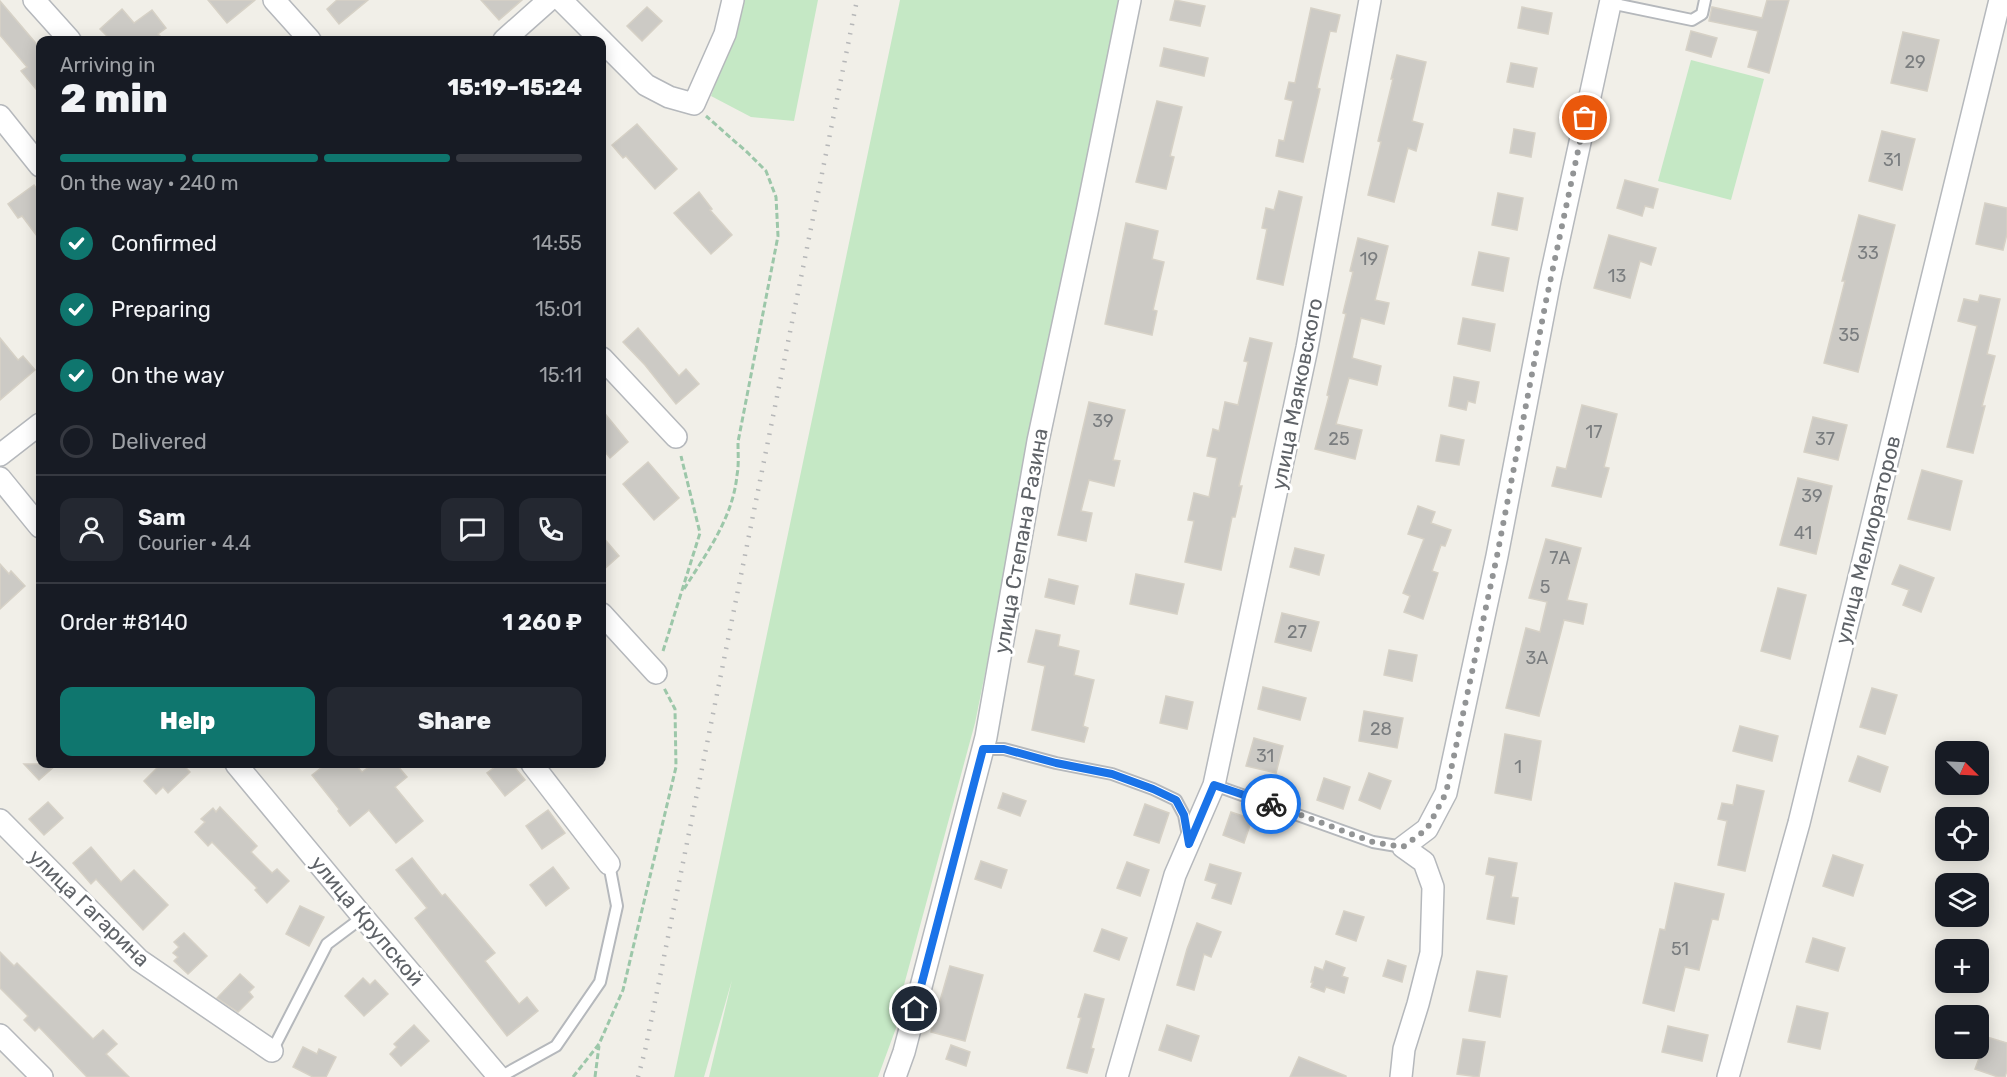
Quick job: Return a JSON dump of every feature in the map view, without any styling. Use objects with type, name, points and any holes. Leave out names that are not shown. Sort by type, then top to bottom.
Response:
[{"type":"street","points":[[34,0],[66,36]]},
{"type":"street","points":[[274,0],[306,36]]},
{"type":"street","points":[[508,36],[549,0]]},
{"type":"street","points":[[561,0],[596,36]]},
{"type":"street","points":[[606,46],[646,85],[669,98],[694,105],[725,34],[733,0]]},
{"type":"street","name":"улица Степана Разина","points":[[895,1077],[904,1052],[983,749],[1038,441],[1130,0]]},
{"type":"street","name":"улица Маяковского","points":[[1117,1077],[1175,875],[1214,785],[1307,348],[1370,0]]},
{"type":"street","name":"улица Мелиораторов","points":[[1728,1077],[1799,823],[2000,0]]},
{"type":"street","points":[[1401,1077],[1404,1049],[1431,953],[1433,887],[1424,862],[1403,847],[1427,829],[1446,793],[1497,556],[1550,280],[1611,1]]},
{"type":"street","points":[[0,116],[36,161]]},
{"type":"street","points":[[606,362],[676,437]]},
{"type":"street","points":[[0,455],[36,427]]},
{"type":"street","points":[[0,478],[36,522]]},
{"type":"street","points":[[606,619],[656,673]]},
{"type":"street","name":"улица Крупской","points":[[239,768],[500,1077]]},
{"type":"street","points":[[535,768],[609,864]]},
{"type":"street","name":"улица Гагарина","points":[[0,820],[139,960],[272,1051]]},
{"type":"street","points":[[0,1035],[32,1074]]},
{"type":"lane","points":[[1611,1],[1692,20],[1702,14],[1705,0]]},
{"type":"lane","points":[[983,749],[1004,749],[1056,763],[1112,774],[1153,789],[1176,800],[1184,815],[1189,844]]},
{"type":"lane","points":[[1214,785],[1373,842],[1403,847]]},
{"type":"lane","points":[[500,1077],[556,1046],[600,982],[617,906],[609,864]]},
{"type":"lane","points":[[272,1051],[327,944],[363,917]]},
{"type":"path","points":[[680,594],[714,541],[730,507],[737,476],[738,442],[778,236],[776,197],[766,171],[694,105]]},
{"type":"path","points":[[573,1077],[599,1044],[623,990],[676,767],[675,709],[656,673],[700,533],[676,437]]},
{"type":"path","points":[[595,1077],[599,1044]]},
{"type":"green space","points":[[741,0],[818,0],[794,121],[751,117],[711,96],[733,34]]},
{"type":"green space","points":[[900,0],[1122,0],[975,723],[904,985],[910,990],[878,1077],[709,1077],[732,980],[704,1077],[674,1077]]},
{"type":"green space","points":[[1691,60],[1764,79],[1731,200],[1658,181]]},
{"type":"building","points":[[208,0],[255,0],[227,23]]},
{"type":"building","points":[[337,0],[368,0],[339,24],[327,9]]},
{"type":"building","points":[[481,0],[522,0],[499,20]]},
{"type":"building","points":[[1175,0],[1205,6],[1200,26],[1170,20]]},
{"type":"building","points":[[1767,0],[1789,0],[1769,73],[1748,67],[1758,31],[1709,21],[1712,7],[1762,18]]},
{"type":"building","points":[[0,1],[36,43],[36,89],[21,71],[27,67],[0,35]]},
{"type":"building","points":[[647,7],[662,21],[642,41],[627,26]]},
{"type":"building","points":[[1522,7],[1552,13],[1548,34],[1518,28]]},
{"type":"building","points":[[1311,8],[1340,15],[1336,32],[1330,31],[1317,88],[1320,89],[1303,162],[1276,156],[1279,140],[1284,141],[1293,101],[1285,99],[1289,82],[1295,83]]},
{"type":"building","points":[[122,9],[134,23],[152,10],[166,28],[158,34],[160,36],[107,36],[100,29]]},
{"type":"building","points":[[1691,31],[1717,38],[1711,57],[1686,50]]},
{"type":"building","points":[[1903,32],[1939,40],[1927,91],[1891,83]]},
{"type":"building","points":[[1164,48],[1208,58],[1204,76],[1160,66]]},
{"type":"building","points":[[1397,55],[1426,62],[1412,121],[1423,124],[1416,151],[1408,148],[1394,202],[1368,195],[1381,142],[1378,141]]},
{"type":"building","points":[[1511,63],[1537,68],[1533,87],[1507,82]]},
{"type":"building","points":[[1157,101],[1182,107],[1170,156],[1174,157],[1166,189],[1136,182]]},
{"type":"building","points":[[637,124],[677,169],[655,189],[626,156],[623,158],[612,145]]},
{"type":"building","points":[[1514,129],[1535,133],[1531,157],[1510,153]]},
{"type":"building","points":[[1882,131],[1915,139],[1902,190],[1869,181]]},
{"type":"building","points":[[1625,180],[1658,189],[1653,208],[1645,206],[1642,216],[1617,208]]},
{"type":"building","points":[[34,185],[36,188],[36,235],[22,216],[18,218],[8,204]]},
{"type":"building","points":[[1279,191],[1302,197],[1283,285],[1257,279],[1267,229],[1262,228],[1266,208],[1274,210]]},
{"type":"building","points":[[699,192],[712,209],[710,210],[732,235],[711,254],[674,213]]},
{"type":"building","points":[[1498,193],[1523,198],[1517,230],[1492,225]]},
{"type":"building","points":[[1985,203],[2007,208],[2007,234],[2003,250],[1976,244]]},
{"type":"building","points":[[1859,215],[1895,225],[1858,372],[1824,363]]},
{"type":"building","points":[[1126,223],[1158,231],[1152,259],[1164,262],[1153,310],[1157,311],[1152,335],[1105,324]]},
{"type":"building","points":[[1609,235],[1656,248],[1651,265],[1640,261],[1630,298],[1594,288]]},
{"type":"building","points":[[1358,238],[1388,246],[1375,300],[1389,303],[1384,324],[1361,318],[1352,358],[1381,366],[1377,385],[1349,378],[1336,424],[1362,430],[1355,459],[1315,449],[1346,314],[1343,313]]},
{"type":"building","points":[[1479,252],[1509,258],[1503,291],[1472,285]]},
{"type":"building","points":[[1980,295],[2000,299],[1987,354],[1995,356],[1973,453],[1947,447],[1977,326],[1958,321],[1964,299],[1978,302]]},
{"type":"building","points":[[1463,318],[1495,324],[1490,351],[1458,344]]},
{"type":"building","points":[[638,328],[679,376],[686,369],[699,384],[676,404],[623,342]]},
{"type":"building","points":[[0,338],[18,360],[23,356],[35,370],[0,400]]},
{"type":"building","points":[[1250,338],[1272,343],[1239,486],[1242,486],[1235,517],[1232,517],[1221,570],[1185,562],[1194,521],[1188,520],[1194,493],[1209,497],[1217,458],[1207,456],[1213,429],[1219,431],[1225,402],[1238,405],[1248,362],[1244,361]]},
{"type":"building","points":[[1454,377],[1479,382],[1475,403],[1468,401],[1466,410],[1449,406]]},
{"type":"building","points":[[1089,402],[1125,410],[1113,460],[1120,461],[1114,486],[1089,480],[1081,511],[1092,513],[1086,541],[1058,535]]},
{"type":"building","points":[[1582,405],[1617,414],[1604,467],[1609,468],[1601,497],[1552,486],[1557,467],[1566,469]]},
{"type":"building","points":[[606,415],[628,442],[610,458],[606,453]]},
{"type":"building","points":[[1813,417],[1847,425],[1838,460],[1804,452]]},
{"type":"building","points":[[1441,435],[1464,440],[1459,465],[1436,461]]},
{"type":"building","points":[[648,462],[679,498],[654,520],[623,484]]},
{"type":"building","points":[[1922,470],[1962,481],[1950,530],[1908,519]]},
{"type":"building","points":[[1798,478],[1832,486],[1816,554],[1780,545]]},
{"type":"building","points":[[1418,506],[1435,512],[1431,523],[1451,530],[1445,546],[1441,545],[1432,571],[1438,573],[1423,619],[1404,612],[1410,596],[1403,593],[1424,539],[1408,534]]},
{"type":"building","points":[[1546,539],[1581,548],[1567,600],[1587,604],[1583,624],[1564,620],[1539,716],[1506,708],[1526,628],[1540,632],[1547,602],[1529,598]]},
{"type":"building","points":[[606,541],[619,556],[606,567]]},
{"type":"building","points":[[1295,548],[1324,555],[1319,575],[1290,567]]},
{"type":"building","points":[[0,564],[9,574],[11,571],[25,586],[0,609]]},
{"type":"building","points":[[1900,565],[1934,578],[1921,612],[1903,605],[1909,590],[1892,584]]},
{"type":"building","points":[[1136,574],[1184,584],[1177,614],[1130,604]]},
{"type":"building","points":[[1049,579],[1078,586],[1074,604],[1045,597]]},
{"type":"building","points":[[1778,588],[1806,595],[1790,659],[1761,651]]},
{"type":"building","points":[[1282,613],[1319,622],[1311,651],[1275,642]]},
{"type":"building","points":[[1036,630],[1060,635],[1058,646],[1079,651],[1074,675],[1094,680],[1083,726],[1088,728],[1084,742],[1032,730],[1045,666],[1028,662]]},
{"type":"building","points":[[1389,650],[1417,655],[1412,681],[1384,675]]},
{"type":"building","points":[[1263,687],[1306,698],[1300,720],[1258,709]]},
{"type":"building","points":[[1872,688],[1897,695],[1885,734],[1860,727]]},
{"type":"building","points":[[1166,696],[1193,702],[1187,729],[1160,723]]},
{"type":"building","points":[[1364,711],[1403,718],[1397,748],[1359,741]]},
{"type":"building","points":[[1740,726],[1778,736],[1772,761],[1733,751]]},
{"type":"building","points":[[1505,734],[1541,741],[1531,800],[1495,793]]},
{"type":"building","points":[[1254,738],[1283,746],[1276,773],[1246,766]]},
{"type":"building","points":[[1858,756],[1888,767],[1880,792],[1849,781]]},
{"type":"building","points":[[24,764],[36,764],[36,768],[52,768],[39,780]]},
{"type":"building","points":[[157,768],[186,768],[190,772],[168,793],[163,787],[156,794],[144,781]]},
{"type":"building","points":[[321,768],[358,768],[362,772],[368,768],[399,768],[407,777],[395,787],[423,821],[396,843],[369,810],[350,826],[312,775]]},
{"type":"building","points":[[494,768],[515,768],[525,780],[505,796],[487,773]]},
{"type":"building","points":[[1369,773],[1391,781],[1380,809],[1359,800]]},
{"type":"building","points":[[1324,778],[1350,787],[1343,809],[1317,800]]},
{"type":"building","points":[[1737,785],[1764,791],[1745,871],[1718,865],[1727,821],[1718,819],[1722,803],[1733,805]]},
{"type":"building","points":[[1003,793],[1026,801],[1020,816],[998,808]]},
{"type":"building","points":[[48,802],[63,818],[44,835],[29,819]]},
{"type":"building","points":[[1145,804],[1169,813],[1159,843],[1134,835]]},
{"type":"building","points":[[220,807],[257,846],[251,852],[272,873],[277,869],[289,881],[267,903],[255,890],[257,888],[212,842],[208,846],[195,832],[205,822],[201,819],[213,808],[216,812]]},
{"type":"building","points":[[548,810],[565,833],[542,849],[526,826]]},
{"type":"building","points":[[1231,812],[1252,819],[1244,843],[1223,835]]},
{"type":"building","points":[[91,847],[121,882],[134,870],[168,905],[143,930],[96,879],[91,884],[73,863]]},
{"type":"building","points":[[1833,855],[1863,865],[1853,896],[1823,886]]},
{"type":"building","points":[[412,858],[442,896],[445,894],[495,953],[485,961],[519,1004],[527,997],[538,1011],[507,1036],[415,918],[427,908],[396,870]]},
{"type":"building","points":[[1489,858],[1517,863],[1511,897],[1518,898],[1514,924],[1487,919],[1495,876],[1486,874]]},
{"type":"building","points":[[981,861],[1007,870],[1001,888],[975,879]]},
{"type":"building","points":[[1127,862],[1149,870],[1140,896],[1117,888]]},
{"type":"building","points":[[1210,864],[1241,873],[1231,904],[1212,898],[1217,884],[1205,880]]},
{"type":"building","points":[[553,867],[569,888],[546,906],[530,885]]},
{"type":"building","points":[[1675,883],[1724,894],[1718,920],[1712,919],[1699,970],[1685,967],[1674,1011],[1643,1003],[1660,929],[1665,930]]},
{"type":"building","points":[[300,906],[324,917],[309,946],[286,934]]},
{"type":"building","points":[[1344,911],[1364,917],[1356,941],[1336,934]]},
{"type":"building","points":[[1197,923],[1221,932],[1211,957],[1204,954],[1194,990],[1177,985]]},
{"type":"building","points":[[1102,929],[1127,938],[1119,960],[1094,951]]},
{"type":"building","points":[[184,933],[207,956],[188,974],[174,961],[178,957],[173,953],[179,947],[174,942]]},
{"type":"building","points":[[1813,938],[1845,948],[1838,971],[1806,962]]},
{"type":"building","points":[[0,952],[14,966],[17,963],[93,1039],[103,1030],[117,1044],[106,1054],[129,1077],[87,1077],[39,1027],[35,1031],[24,1020],[28,1016],[0,988]]},
{"type":"building","points":[[1388,960],[1406,966],[1402,982],[1383,976]]},
{"type":"building","points":[[1326,961],[1345,968],[1342,976],[1348,978],[1344,993],[1326,987],[1324,992],[1311,987],[1315,967],[1323,970]]},
{"type":"building","points":[[950,966],[983,975],[965,1041],[931,1032]]},
{"type":"building","points":[[1477,971],[1507,976],[1500,1017],[1469,1011]]},
{"type":"building","points":[[240,974],[254,987],[249,992],[253,997],[238,1012],[217,998]]},
{"type":"building","points":[[363,978],[370,985],[375,980],[388,994],[364,1016],[345,996]]},
{"type":"building","points":[[1085,994],[1104,999],[1087,1073],[1067,1068]]},
{"type":"building","points":[[1797,1006],[1828,1013],[1820,1049],[1788,1042]]},
{"type":"building","points":[[414,1025],[429,1041],[401,1066],[390,1054],[397,1047],[394,1044]]},
{"type":"building","points":[[1167,1025],[1199,1036],[1191,1061],[1159,1050]]},
{"type":"building","points":[[1668,1026],[1708,1035],[1702,1061],[1662,1052]]},
{"type":"building","points":[[1989,1038],[2007,1043],[2005,1077],[1998,1077],[1975,1069],[1979,1059],[1989,1059]]},
{"type":"building","points":[[1463,1039],[1485,1042],[1479,1077],[1457,1074]]},
{"type":"building","points":[[951,1045],[970,1052],[966,1066],[946,1059]]},
{"type":"building","points":[[303,1047],[317,1054],[319,1049],[336,1057],[326,1077],[313,1077],[293,1067]]},
{"type":"building","points":[[1299,1057],[1346,1076],[1346,1077],[1290,1077]]},
{"type":"railway","points":[[638,1077],[857,0]]},
{"type":"way so far","points":[[1271,804],[1373,842],[1403,847],[1427,829],[1446,793],[1497,556],[1524,410],[1585,118]]},
{"type":"route","points":[[915,1009],[983,749],[1004,749],[1056,763],[1112,774],[1153,789],[1176,800],[1184,815],[1189,844],[1214,785],[1271,804]]}]
